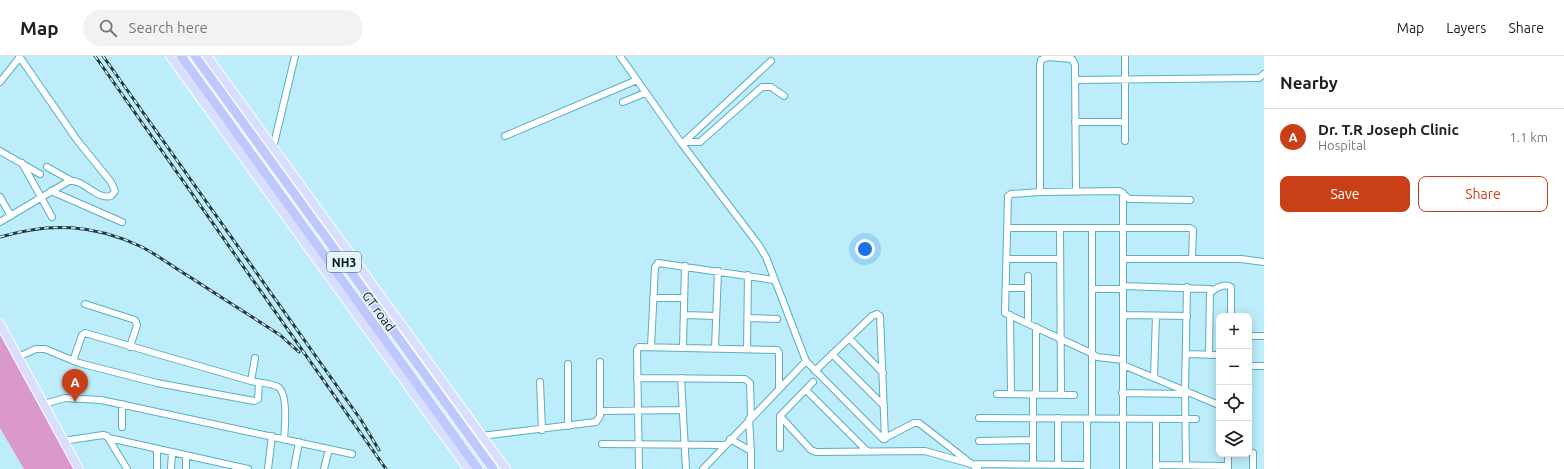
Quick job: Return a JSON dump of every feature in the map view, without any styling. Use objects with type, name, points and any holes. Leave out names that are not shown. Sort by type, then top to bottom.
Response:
[{"type":"highway","name":"GT road","points":[[182,56],[478,469]]},
{"type":"highway","name":"GT road","points":[[195,56],[493,469]]},
{"type":"main road","points":[[170,56],[468,469]]},
{"type":"main road","points":[[207,56],[506,469]]},
{"type":"main road","points":[[0,324],[79,469]]},
{"type":"street","points":[[273,148],[295,56]]},
{"type":"street","points":[[630,56],[622,59],[645,93],[758,244],[764,255],[806,361],[882,438],[885,439]]},
{"type":"street","points":[[1040,192],[1041,60],[1048,56],[1072,59],[1075,65],[1076,192]]},
{"type":"street","points":[[1125,56],[1125,141]]},
{"type":"street","points":[[0,82],[20,57],[77,140],[111,182],[115,191],[111,196],[104,197],[47,167]]},
{"type":"street","points":[[683,143],[771,60]]},
{"type":"street","points":[[1075,80],[1259,78],[1264,74]]},
{"type":"street","points":[[505,136],[637,80]]},
{"type":"street","points":[[683,143],[700,142],[762,87],[771,87],[784,96]]},
{"type":"street","points":[[623,102],[645,93]]},
{"type":"street","points":[[1075,122],[1125,122]]},
{"type":"street","points":[[0,151],[40,174]]},
{"type":"street","points":[[22,163],[52,217]]},
{"type":"street","points":[[0,222],[40,197],[72,181]]},
{"type":"street","points":[[51,191],[122,222]]},
{"type":"street","points":[[1190,200],[1129,199],[1120,191],[1040,192],[1009,195],[1004,311],[1097,357],[1123,362],[1185,392],[1216,403]]},
{"type":"street","points":[[1122,469],[1124,259],[1123,193]]},
{"type":"street","points":[[0,197],[11,216]]},
{"type":"street","points":[[1007,228],[1192,228],[1192,259]]},
{"type":"street","points":[[1060,228],[1061,394]]},
{"type":"street","points":[[780,416],[813,451],[925,451],[971,464],[1058,464],[1087,467],[1091,353],[1092,228]]},
{"type":"street","points":[[1007,258],[1059,259]]},
{"type":"street","points":[[1124,259],[1241,259],[1264,262]]},
{"type":"street","points":[[652,346],[653,298],[656,264],[661,262],[774,280]]},
{"type":"street","points":[[683,347],[685,266]]},
{"type":"street","points":[[715,348],[718,271]]},
{"type":"street","points":[[747,349],[748,275]]},
{"type":"street","points":[[1028,276],[1028,323]]},
{"type":"street","points":[[1210,292],[1218,287],[1227,285],[1231,287],[1231,313]]},
{"type":"street","points":[[1092,289],[1123,287],[1208,288],[1210,292],[1209,355]]},
{"type":"street","points":[[1186,465],[1185,392],[1187,287]]},
{"type":"street","points":[[1006,288],[1028,288]]},
{"type":"street","points":[[653,298],[684,298]]},
{"type":"street","points":[[85,304],[135,320],[137,325],[130,347]]},
{"type":"street","points":[[815,371],[872,316],[877,314],[880,316],[885,439]]},
{"type":"street","points":[[684,315],[716,316]]},
{"type":"street","points":[[1010,315],[1011,394]]},
{"type":"street","points":[[1123,315],[1187,316]]},
{"type":"street","points":[[1154,377],[1156,316]]},
{"type":"street","points":[[748,318],[777,319]]},
{"type":"street","points":[[1034,464],[1033,418],[1036,327]]},
{"type":"street","points":[[73,361],[83,334],[251,381],[274,385],[282,390],[285,411],[284,439]]},
{"type":"street","points":[[1252,336],[1264,336]]},
{"type":"street","points":[[849,338],[883,373]]},
{"type":"street","points":[[639,469],[637,348],[652,346],[778,351],[779,389]]},
{"type":"street","points":[[18,357],[40,348],[73,361],[177,388],[254,402],[258,399],[259,383]]},
{"type":"street","points":[[832,354],[884,406]]},
{"type":"street","points":[[1186,354],[1216,355]]},
{"type":"street","points":[[251,381],[255,358]]},
{"type":"street","points":[[703,469],[806,361]]},
{"type":"street","points":[[481,436],[542,430],[596,422],[599,420],[600,411],[600,362]]},
{"type":"street","points":[[568,364],[568,426]]},
{"type":"street","points":[[1252,366],[1264,366]]},
{"type":"street","points":[[637,378],[747,380],[750,383],[751,469]]},
{"type":"street","points":[[681,378],[686,469]]},
{"type":"street","points":[[540,382],[542,430]]},
{"type":"street","points":[[780,448],[780,416],[813,382]]},
{"type":"street","points":[[806,390],[866,450]]},
{"type":"street","points":[[1122,393],[1185,392]]},
{"type":"street","points":[[997,394],[1074,395]]},
{"type":"street","points":[[44,404],[59,399],[77,397],[122,404],[352,454]]},
{"type":"street","points":[[122,404],[122,427]]},
{"type":"street","points":[[600,411],[683,410]]},
{"type":"street","points":[[979,418],[1196,419]]},
{"type":"street","points":[[1058,418],[1058,464]]},
{"type":"street","points":[[1156,419],[1156,467],[1186,465],[1228,467]]},
{"type":"street","points":[[885,439],[914,423],[918,423],[978,469]]},
{"type":"street","points":[[63,441],[103,435],[109,438],[248,469]]},
{"type":"street","points":[[268,469],[272,436]]},
{"type":"street","points":[[109,438],[127,469]]},
{"type":"street","points":[[730,439],[751,451]]},
{"type":"street","points":[[980,441],[1033,440]]},
{"type":"street","points":[[294,469],[299,442]]},
{"type":"street","points":[[602,444],[726,445]]},
{"type":"street","points":[[157,449],[157,469]]},
{"type":"street","points":[[324,469],[329,449]]},
{"type":"street","points":[[171,469],[172,452]]},
{"type":"street","points":[[1253,453],[1253,469]]},
{"type":"street","points":[[186,455],[186,469]]},
{"type":"street","points":[[213,462],[213,469]]},
{"type":"street","points":[[963,462],[964,469]]},
{"type":"shaded area","points":[[0,333],[75,469],[24,469],[0,428]]},
{"type":"railway","points":[[95,56],[386,469]]},
{"type":"railway","points":[[103,56],[361,420],[379,450]]},
{"type":"railway","points":[[0,237],[37,229],[72,228],[89,230],[124,239],[155,254],[280,335],[299,352]]},
{"type":"place","name":"Dr. T.R Joseph Clinic","points":[[75,402]]}]
